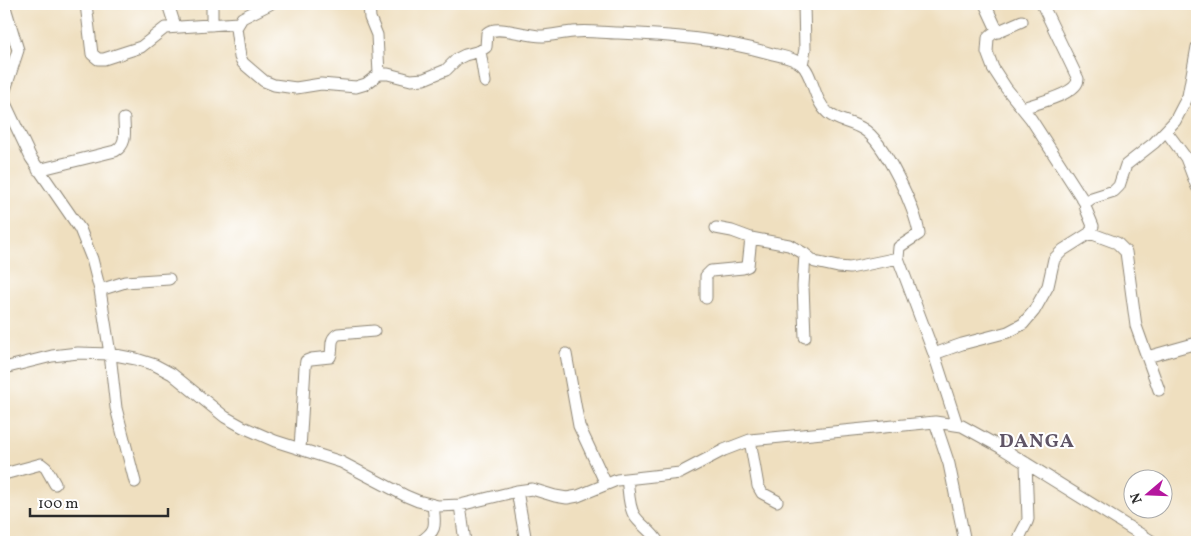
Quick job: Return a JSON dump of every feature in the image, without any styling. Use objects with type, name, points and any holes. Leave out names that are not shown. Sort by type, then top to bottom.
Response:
[{"type":"street","points":[[4,4],[18,50],[4,93],[8,125],[80,229],[92,259],[100,290],[116,408],[135,482]]},
{"type":"street","points":[[86,4],[92,54],[98,60],[141,47],[166,28],[238,22]]},
{"type":"street","points":[[168,4],[175,26]]},
{"type":"street","points":[[212,4],[212,25]]},
{"type":"street","points":[[270,4],[242,18],[238,22],[236,28],[240,58],[243,63],[268,83],[296,88],[321,84],[356,87],[366,84],[380,74],[388,74],[411,80],[424,79],[446,70],[464,55],[480,51],[486,47],[488,33],[492,30],[538,36],[574,32],[662,34],[746,46],[794,60],[802,65],[816,97],[829,115],[863,129],[874,139],[904,188],[916,218],[919,234],[899,247],[898,258],[934,354],[957,425]]},
{"type":"street","points":[[369,4],[370,18],[377,34],[380,74]]},
{"type":"street","points":[[802,65],[805,49],[804,4]]},
{"type":"street","points":[[985,4],[998,32]]},
{"type":"street","points":[[1022,108],[1056,97],[1076,87],[1078,83],[1078,79],[1042,4]]},
{"type":"street","points":[[934,354],[962,344],[1008,332],[1023,324],[1034,311],[1048,286],[1054,259],[1063,250],[1090,233],[1093,226],[1085,203],[1032,119],[1006,88],[993,68],[987,52],[988,38],[1022,21]]},
{"type":"street","points":[[1085,203],[1092,198],[1114,191],[1119,186],[1126,165],[1130,160],[1142,153],[1175,121],[1188,96],[1193,91],[1197,47]]},
{"type":"street","points":[[480,51],[485,82]]},
{"type":"street","points":[[38,170],[115,151],[122,147],[124,142],[124,119]]},
{"type":"street","points":[[1166,131],[1195,173],[1197,187]]},
{"type":"street","points":[[716,228],[732,230],[751,238],[789,246],[805,254],[815,262],[838,267],[850,268],[898,258]]},
{"type":"street","points":[[1090,233],[1117,243],[1126,252],[1136,326],[1159,390]]},
{"type":"street","points":[[706,298],[706,276],[711,271],[748,266],[751,238]]},
{"type":"street","points":[[805,254],[803,286],[805,337]]},
{"type":"street","points":[[100,290],[125,282],[169,279]]},
{"type":"street","points":[[300,449],[306,361],[330,357],[333,337],[338,334],[374,331]]},
{"type":"street","points":[[1147,358],[1197,343]]},
{"type":"street","points":[[4,368],[52,356],[78,353],[110,354],[136,358],[172,374],[225,417],[237,424],[275,441],[353,467],[406,496],[433,505],[460,505],[516,491],[532,489],[567,498],[587,494],[606,484],[627,479],[680,473],[724,450],[750,440],[936,422],[957,425],[970,430],[1026,463],[1153,542]]},
{"type":"street","points":[[566,354],[579,426],[606,484]]},
{"type":"street","points":[[936,422],[949,464],[965,542]]},
{"type":"street","points":[[750,440],[758,486],[762,493],[777,501]]},
{"type":"street","points":[[1019,542],[1028,519],[1026,463]]},
{"type":"street","points":[[4,474],[41,464],[46,468],[55,484]]},
{"type":"street","points":[[627,479],[631,509],[634,516],[650,530],[658,542]]},
{"type":"street","points":[[516,491],[526,542]]},
{"type":"street","points":[[420,542],[433,533],[435,528],[433,505]]},
{"type":"street","points":[[460,505],[465,542]]},
{"type":"district","name":"DANGA","points":[[1037,442]]}]
